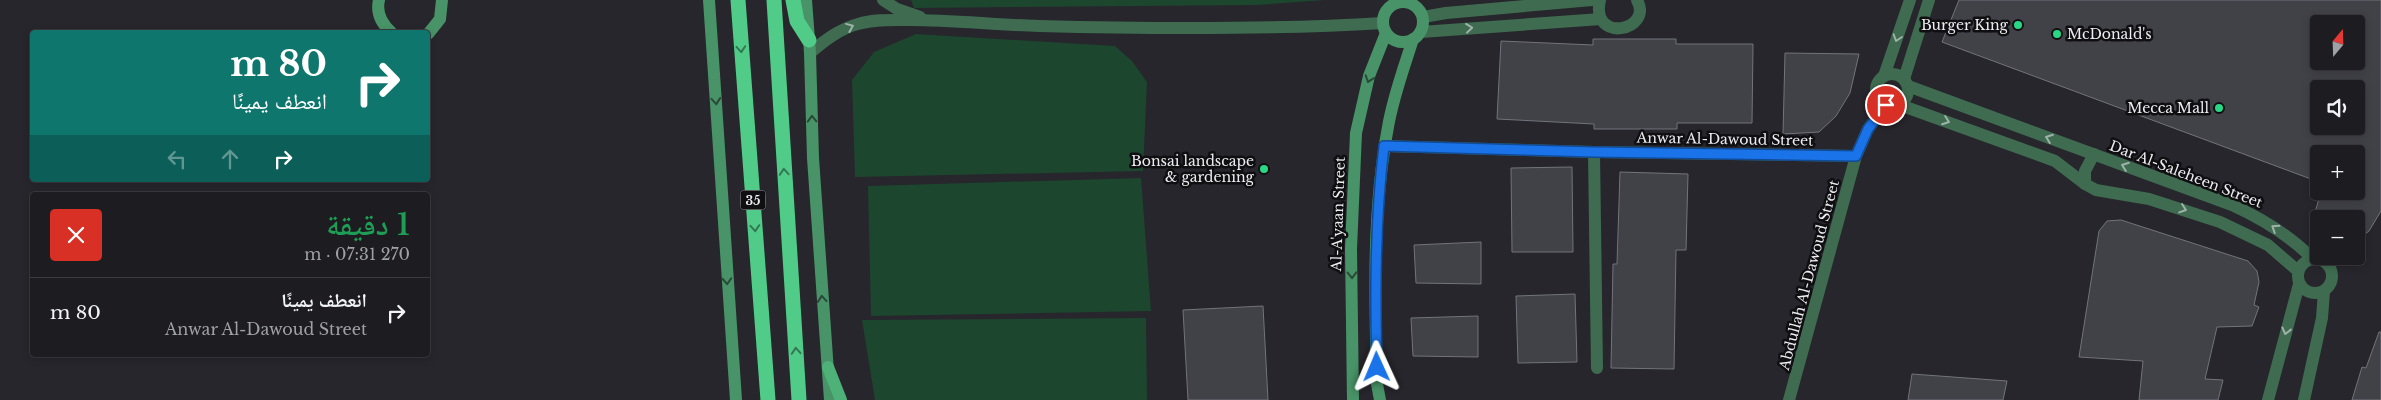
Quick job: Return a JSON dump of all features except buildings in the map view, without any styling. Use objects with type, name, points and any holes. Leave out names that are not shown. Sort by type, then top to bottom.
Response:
[{"type":"highway","name":"35","points":[[738,0],[768,400]]},
{"type":"highway","name":"35","points":[[774,0],[799,400]]},
{"type":"highway","points":[[793,0],[798,21],[809,46]]},
{"type":"main road","points":[[828,367],[841,400]]},
{"type":"street","points":[[379,0],[379,15],[383,24],[390,30]]},
{"type":"street","points":[[430,32],[440,19],[442,0]]},
{"type":"street","points":[[709,0],[736,400]]},
{"type":"street","points":[[806,0],[812,158],[830,400]]},
{"type":"street","points":[[883,0],[897,9],[932,20]]},
{"type":"street","points":[[1380,400],[1375,283],[1378,196],[1384,146],[1390,117],[1417,36],[1426,0]]},
{"type":"street","points":[[1422,15],[1592,0]]},
{"type":"street","points":[[1600,0],[1598,9],[1601,19],[1607,26],[1617,29],[1627,28],[1635,22],[1639,14],[1637,0]]},
{"type":"street","points":[[1910,0],[1884,76],[1876,88],[1880,101],[1886,105],[1900,105],[2055,161],[2085,184],[2107,192],[2168,204],[2220,222],[2268,245],[2299,278],[2310,293],[2324,291]]},
{"type":"street","points":[[1900,105],[1906,100],[1906,82],[1929,0]]},
{"type":"street","points":[[1384,28],[1384,14],[1391,3],[1407,2],[1416,5],[1422,15]]},
{"type":"street","points":[[809,46],[858,24],[886,20],[932,20],[1038,26],[1384,28],[1399,42],[1417,36],[1601,19]]},
{"type":"street","name":"Al-A'yaan Street","points":[[1353,400],[1351,249],[1356,133],[1362,101],[1384,28]]},
{"type":"street","points":[[1884,76],[1898,75],[1906,82]]},
{"type":"street","name":"Dar Al-Saleheen Street","points":[[1906,82],[2253,215],[2284,234],[2310,257]]},
{"type":"street","name":"Abdullah Al-Dawoud Street","points":[[1789,400],[1856,156],[1868,129],[1886,105]]},
{"type":"street","name":"Anwar Al-Dawoud Street","points":[[1384,146],[1594,152],[1856,156]]},
{"type":"street","points":[[1594,152],[1597,368]]},
{"type":"street","points":[[2085,184],[2085,171],[2094,154]]},
{"type":"street","points":[[2268,400],[2299,278],[2306,261],[2310,260]]},
{"type":"street","points":[[2304,400],[2322,318],[2324,291],[2332,280],[2330,267],[2327,265]]},
{"type":"green space","points":[[911,0],[1325,0],[1258,5],[914,8]]},
{"type":"green space","points":[[916,34],[1115,46],[1132,61],[1147,82],[1143,171],[855,177],[852,80],[874,52]]},
{"type":"green space","points":[[1141,178],[1151,311],[871,316],[868,186]]},
{"type":"green space","points":[[1146,318],[1147,400],[875,400],[862,320]]},
{"type":"place","name":"Burger King","points":[[2018,25]]},
{"type":"place","name":"McDonald's","points":[[2057,34]]},
{"type":"place","name":"Mecca Mall","points":[[2219,108]]},
{"type":"place","name":"Bonsai landscape & gardening","points":[[1264,169]]},
{"type":"route","points":[[1377,367],[1375,283],[1377,214],[1384,146],[1594,152],[1856,156],[1860,142],[1886,105]]}]
